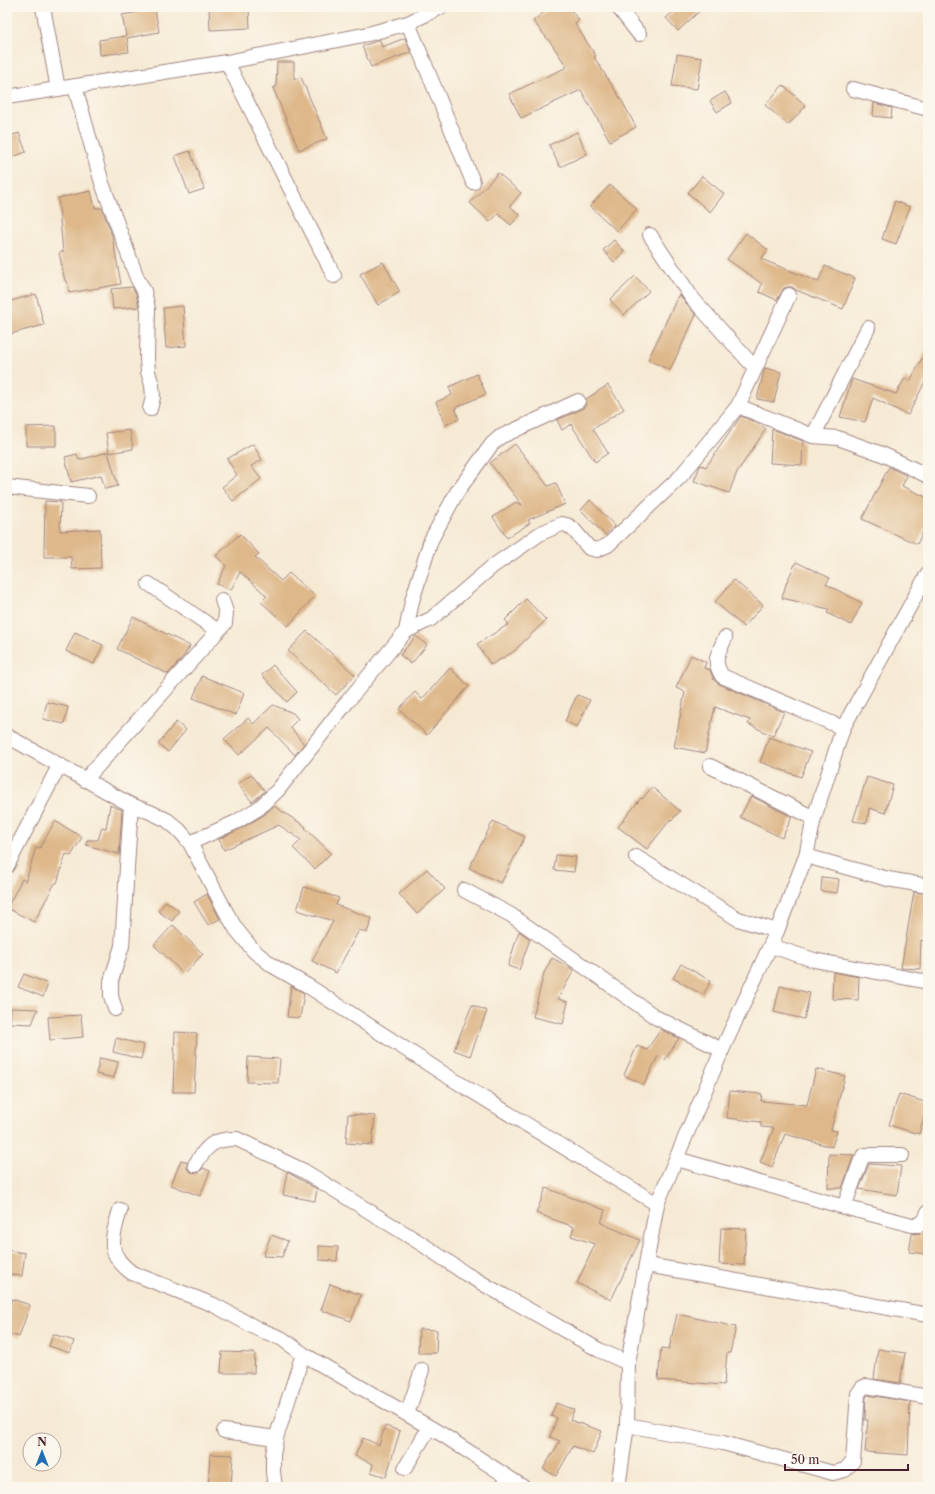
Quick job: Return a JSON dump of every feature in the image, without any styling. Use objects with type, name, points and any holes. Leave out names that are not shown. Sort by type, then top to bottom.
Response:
[{"type":"street","points":[[43,7],[58,89]]},
{"type":"street","points":[[7,97],[227,62],[368,34],[408,23],[442,7]]},
{"type":"street","points":[[618,7],[639,34]]},
{"type":"street","points":[[408,23],[473,182]]},
{"type":"street","points":[[227,62],[334,276]]},
{"type":"street","points":[[75,87],[102,183],[137,278],[144,291],[148,309],[147,365],[153,397],[150,409]]},
{"type":"street","points":[[853,89],[928,108]]},
{"type":"street","points":[[650,235],[692,298],[755,368]]},
{"type":"street","points":[[190,843],[236,822],[259,808],[278,790],[347,702],[406,631],[431,619],[493,566],[541,533],[562,524],[573,529],[589,548],[597,550],[608,545],[680,477],[738,406],[789,295]]},
{"type":"street","points":[[814,436],[868,328]]},
{"type":"street","points":[[406,631],[412,601],[431,540],[457,492],[492,444],[500,437],[578,400]]},
{"type":"street","points":[[738,406],[814,436],[838,438],[882,454],[928,476]]},
{"type":"street","points":[[7,487],[88,496]]},
{"type":"street","points":[[618,1487],[627,1425],[628,1363],[657,1204],[722,1050],[777,931],[806,856],[814,818],[843,728],[928,574]]},
{"type":"street","points":[[149,584],[218,631]]},
{"type":"street","points":[[85,780],[225,623],[226,612],[222,600]]},
{"type":"street","points":[[725,638],[716,660],[722,676],[843,728]]},
{"type":"street","points":[[7,736],[131,805],[167,820],[179,830],[190,843],[236,929],[254,951],[273,966],[308,986],[444,1074],[657,1204]]},
{"type":"street","points":[[7,866],[59,766]]},
{"type":"street","points":[[710,766],[814,818]]},
{"type":"street","points":[[115,1009],[110,996],[111,981],[122,946],[131,805]]},
{"type":"street","points":[[806,856],[888,879],[928,886]]},
{"type":"street","points":[[636,857],[738,919],[777,931]]},
{"type":"street","points":[[464,890],[510,916],[657,1018],[722,1050]]},
{"type":"street","points":[[771,946],[814,960],[928,982]]},
{"type":"street","points":[[195,1165],[202,1152],[207,1147],[227,1139],[237,1139],[304,1171],[422,1244],[466,1274],[599,1350],[628,1363]]},
{"type":"street","points":[[844,1207],[861,1160],[865,1155],[902,1155]]},
{"type":"street","points":[[677,1159],[912,1225],[920,1226],[925,1220],[928,1212]]},
{"type":"street","points":[[120,1210],[112,1238],[114,1254],[121,1265],[132,1273],[214,1305],[258,1329],[281,1338],[303,1354],[407,1414],[523,1487]]},
{"type":"street","points":[[647,1265],[928,1314]]},
{"type":"street","points":[[275,1487],[273,1455],[276,1438],[303,1354]]},
{"type":"street","points":[[407,1414],[422,1370]]},
{"type":"street","points":[[627,1425],[723,1443],[833,1474],[845,1470],[853,1461],[858,1394],[862,1388],[866,1386],[928,1397]]},
{"type":"street","points":[[405,1468],[429,1428]]},
{"type":"street","points":[[224,1431],[276,1438]]},
{"type":"building","points":[[249,7],[250,28],[210,30],[209,8]]},
{"type":"building","points":[[551,7],[568,7],[579,20],[575,24],[596,56],[594,57],[622,101],[636,127],[610,141],[581,90],[521,118],[509,94],[567,67],[551,43],[533,21]]},
{"type":"building","points":[[679,7],[704,7],[678,31],[666,18]]},
{"type":"building","points":[[155,9],[159,32],[127,38],[129,52],[100,55],[99,40],[126,36],[122,15]]},
{"type":"building","points":[[405,38],[411,52],[371,67],[362,46],[380,40],[382,47]]},
{"type":"building","points":[[677,54],[702,58],[697,89],[672,86]]},
{"type":"building","points":[[277,62],[294,62],[294,79],[301,77],[327,139],[299,150],[273,88],[276,87]]},
{"type":"building","points":[[783,85],[806,106],[788,125],[765,105]]},
{"type":"building","points":[[725,92],[732,103],[717,112],[710,101]]},
{"type":"building","points":[[874,103],[892,108],[891,118],[873,116]]},
{"type":"building","points":[[577,132],[587,154],[560,167],[549,145]]},
{"type":"building","points":[[19,133],[26,152],[7,159],[7,137]]},
{"type":"building","points":[[190,151],[204,189],[189,194],[175,156]]},
{"type":"building","points":[[498,173],[521,193],[510,206],[520,215],[511,225],[498,214],[490,222],[470,203]]},
{"type":"building","points":[[702,176],[724,194],[710,212],[688,193]]},
{"type":"building","points":[[610,185],[637,209],[617,231],[590,206]]},
{"type":"building","points":[[91,191],[95,208],[102,208],[112,235],[121,284],[69,293],[59,253],[63,252],[58,198]]},
{"type":"building","points":[[895,201],[910,207],[896,244],[882,239]]},
{"type":"building","points":[[746,233],[768,250],[761,259],[818,282],[825,266],[855,278],[843,309],[792,287],[784,288],[777,300],[759,292],[762,284],[727,259]]},
{"type":"building","points":[[614,240],[624,251],[614,262],[603,250]]},
{"type":"building","points":[[383,262],[400,292],[378,305],[360,274]]},
{"type":"building","points":[[635,276],[649,291],[624,315],[610,300]]},
{"type":"building","points":[[132,287],[136,294],[139,307],[113,309],[111,289]]},
{"type":"building","points":[[36,294],[44,325],[10,334],[7,322],[7,302]]},
{"type":"building","points":[[679,294],[696,315],[670,370],[648,360]]},
{"type":"building","points":[[183,306],[186,346],[166,348],[163,308]]},
{"type":"building","points":[[928,347],[928,376],[908,415],[873,398],[865,422],[840,417],[852,379],[896,394],[905,378],[910,381]]},
{"type":"building","points":[[765,368],[781,372],[774,402],[757,399]]},
{"type":"building","points":[[477,374],[486,394],[455,408],[459,419],[445,425],[436,402],[452,395],[449,387]]},
{"type":"building","points":[[608,385],[624,409],[593,429],[608,453],[595,462],[571,424],[562,430],[557,420],[582,409],[585,406],[586,399]]},
{"type":"building","points":[[741,416],[766,429],[737,472],[729,493],[694,481],[700,466],[706,467]]},
{"type":"building","points":[[56,426],[56,446],[26,446],[26,427]]},
{"type":"building","points":[[772,429],[803,441],[802,465],[770,463]]},
{"type":"building","points":[[130,430],[133,449],[109,453],[106,433]]},
{"type":"building","points":[[253,444],[262,460],[251,466],[261,479],[233,501],[222,487],[237,475],[227,459]]},
{"type":"building","points":[[515,444],[548,486],[556,483],[565,504],[528,520],[530,523],[507,538],[493,517],[516,502],[522,505],[490,463]]},
{"type":"building","points":[[108,452],[118,486],[105,489],[101,475],[71,482],[65,457],[77,454],[79,460]]},
{"type":"building","points":[[889,467],[907,476],[902,486],[928,498],[928,522],[917,544],[862,519]]},
{"type":"building","points":[[590,500],[615,526],[605,535],[581,510]]},
{"type":"building","points":[[45,501],[61,502],[60,531],[100,529],[101,568],[72,569],[71,557],[44,557]]},
{"type":"building","points":[[240,534],[259,554],[255,557],[281,581],[289,573],[315,596],[288,626],[261,602],[267,596],[240,572],[231,590],[217,584],[226,566],[216,556]]},
{"type":"building","points":[[796,562],[830,578],[826,584],[862,603],[851,625],[827,613],[829,609],[782,598],[786,584]]},
{"type":"building","points":[[734,580],[763,605],[744,627],[715,602]]},
{"type":"building","points":[[526,599],[546,620],[513,652],[491,665],[477,644],[509,624],[505,620]]},
{"type":"building","points":[[133,617],[190,646],[184,656],[168,674],[117,649]]},
{"type":"building","points":[[307,631],[355,675],[336,695],[288,651]]},
{"type":"building","points":[[75,632],[103,645],[94,664],[66,651]]},
{"type":"building","points":[[416,636],[427,645],[411,664],[400,655]]},
{"type":"building","points":[[691,655],[706,662],[704,668],[710,670],[714,680],[719,684],[784,712],[773,736],[748,724],[750,720],[715,707],[705,753],[674,747],[685,692],[676,688]]},
{"type":"building","points":[[273,665],[297,692],[287,702],[262,675]]},
{"type":"building","points":[[450,668],[469,686],[427,735],[399,709],[415,692],[422,699]]},
{"type":"building","points":[[202,676],[244,693],[236,715],[193,698]]},
{"type":"building","points":[[577,695],[590,700],[577,727],[565,721]]},
{"type":"building","points":[[47,702],[68,707],[64,724],[43,719]]},
{"type":"building","points":[[273,705],[293,713],[298,719],[290,727],[304,744],[295,755],[269,728],[239,755],[224,739],[248,718],[253,724]]},
{"type":"building","points":[[176,722],[186,730],[168,752],[158,744]]},
{"type":"building","points":[[769,737],[811,752],[801,777],[760,762]]},
{"type":"building","points":[[251,774],[265,791],[252,802],[238,784]]},
{"type":"building","points":[[867,777],[893,785],[885,813],[869,808],[867,823],[853,821]]},
{"type":"building","points":[[652,787],[680,811],[672,820],[671,819],[647,849],[618,827],[641,798],[642,799]]},
{"type":"building","points":[[751,796],[792,817],[782,838],[740,817]]},
{"type":"building","points":[[110,805],[122,810],[119,854],[86,845],[87,840],[98,840],[102,827],[106,828]]},
{"type":"building","points":[[274,806],[306,827],[305,828],[331,853],[315,869],[293,848],[301,840],[279,825],[224,850],[219,839],[264,815]]},
{"type":"building","points":[[55,821],[82,837],[71,856],[66,854],[57,883],[55,883],[34,922],[7,908],[22,879],[26,881],[36,847],[40,848]]},
{"type":"building","points":[[493,821],[525,837],[501,883],[469,868]]},
{"type":"building","points":[[556,855],[576,857],[574,872],[554,870]]},
{"type":"building","points":[[427,869],[445,889],[417,914],[399,894]]},
{"type":"building","points":[[822,877],[839,879],[837,893],[821,891]]},
{"type":"building","points":[[304,887],[339,898],[336,905],[372,918],[367,933],[359,930],[336,973],[312,961],[333,921],[297,910]]},
{"type":"building","points":[[914,892],[928,894],[928,942],[921,940],[920,969],[901,968]]},
{"type":"building","points":[[207,894],[220,919],[208,925],[194,902]]},
{"type":"building","points":[[166,901],[179,911],[172,921],[158,911]]},
{"type":"building","points":[[173,925],[203,954],[184,974],[154,945]]},
{"type":"building","points":[[519,931],[530,939],[519,970],[508,966]]},
{"type":"building","points":[[552,958],[574,970],[558,999],[568,1002],[563,1024],[533,1017],[544,973]]},
{"type":"building","points":[[681,964],[711,981],[703,995],[673,978]]},
{"type":"building","points":[[833,972],[859,977],[858,1000],[832,999]]},
{"type":"building","points":[[24,974],[48,984],[43,997],[18,987]]},
{"type":"building","points":[[291,986],[304,993],[300,1018],[287,1017]]},
{"type":"building","points":[[780,986],[810,993],[804,1019],[774,1012]]},
{"type":"building","points":[[472,1005],[487,1011],[470,1056],[454,1050]]},
{"type":"building","points":[[11,1008],[38,1009],[32,1024],[10,1023]]},
{"type":"building","points":[[81,1015],[83,1037],[50,1040],[48,1017]]},
{"type":"building","points":[[661,1029],[679,1038],[665,1060],[658,1056],[644,1085],[624,1075],[637,1046],[647,1050]]},
{"type":"building","points":[[175,1032],[197,1033],[194,1092],[173,1092]]},
{"type":"building","points":[[116,1038],[144,1045],[141,1059],[113,1052]]},
{"type":"building","points":[[248,1057],[280,1059],[278,1083],[247,1082]]},
{"type":"building","points":[[100,1058],[118,1062],[114,1078],[96,1074]]},
{"type":"building","points":[[816,1069],[845,1076],[831,1130],[837,1131],[832,1147],[785,1134],[772,1167],[760,1162],[774,1128],[761,1127],[761,1122],[727,1118],[730,1091],[762,1094],[761,1101],[807,1105]]},
{"type":"building","points":[[899,1094],[928,1103],[919,1134],[889,1125]]},
{"type":"building","points":[[348,1114],[375,1116],[372,1145],[346,1143]]},
{"type":"building","points":[[829,1154],[854,1155],[842,1188],[828,1188]]},
{"type":"building","points":[[181,1160],[187,1162],[187,1169],[191,1172],[199,1173],[203,1168],[210,1171],[200,1196],[171,1185]]},
{"type":"building","points":[[869,1164],[901,1166],[897,1195],[859,1189]]},
{"type":"building","points":[[287,1172],[317,1189],[315,1201],[283,1195]]},
{"type":"building","points":[[546,1188],[605,1210],[601,1223],[640,1240],[611,1300],[577,1283],[595,1244],[571,1236],[574,1227],[536,1213]]},
{"type":"building","points":[[721,1228],[746,1229],[744,1265],[719,1264]]},
{"type":"building","points":[[926,1230],[928,1231],[928,1254],[909,1252],[912,1234],[920,1233]]},
{"type":"building","points":[[271,1235],[288,1241],[282,1257],[263,1256]]},
{"type":"building","points":[[319,1246],[338,1247],[337,1261],[319,1260]]},
{"type":"building","points":[[7,1250],[25,1253],[22,1276],[7,1274]]},
{"type":"building","points":[[330,1284],[361,1295],[351,1321],[321,1310]]},
{"type":"building","points":[[12,1299],[30,1305],[19,1337],[7,1333],[7,1313]]},
{"type":"building","points":[[677,1314],[736,1327],[730,1353],[727,1353],[724,1385],[658,1380],[661,1348],[669,1349]]},
{"type":"building","points":[[419,1329],[437,1330],[436,1353],[418,1353]]},
{"type":"building","points":[[53,1334],[74,1341],[70,1353],[49,1346]]},
{"type":"building","points":[[878,1349],[905,1353],[900,1383],[874,1379]]},
{"type":"building","points":[[222,1352],[255,1353],[254,1373],[221,1373]]},
{"type":"building","points":[[868,1395],[910,1402],[908,1455],[865,1452],[868,1420],[865,1420],[866,1397]]},
{"type":"building","points":[[556,1403],[574,1410],[570,1420],[602,1431],[593,1454],[573,1446],[556,1476],[543,1469],[560,1441],[550,1437],[557,1418],[551,1416]]},
{"type":"building","points":[[385,1426],[400,1431],[386,1477],[371,1472],[373,1464],[355,1456],[363,1438],[379,1445]]},
{"type":"building","points":[[210,1454],[233,1455],[231,1487],[208,1487]]}]
